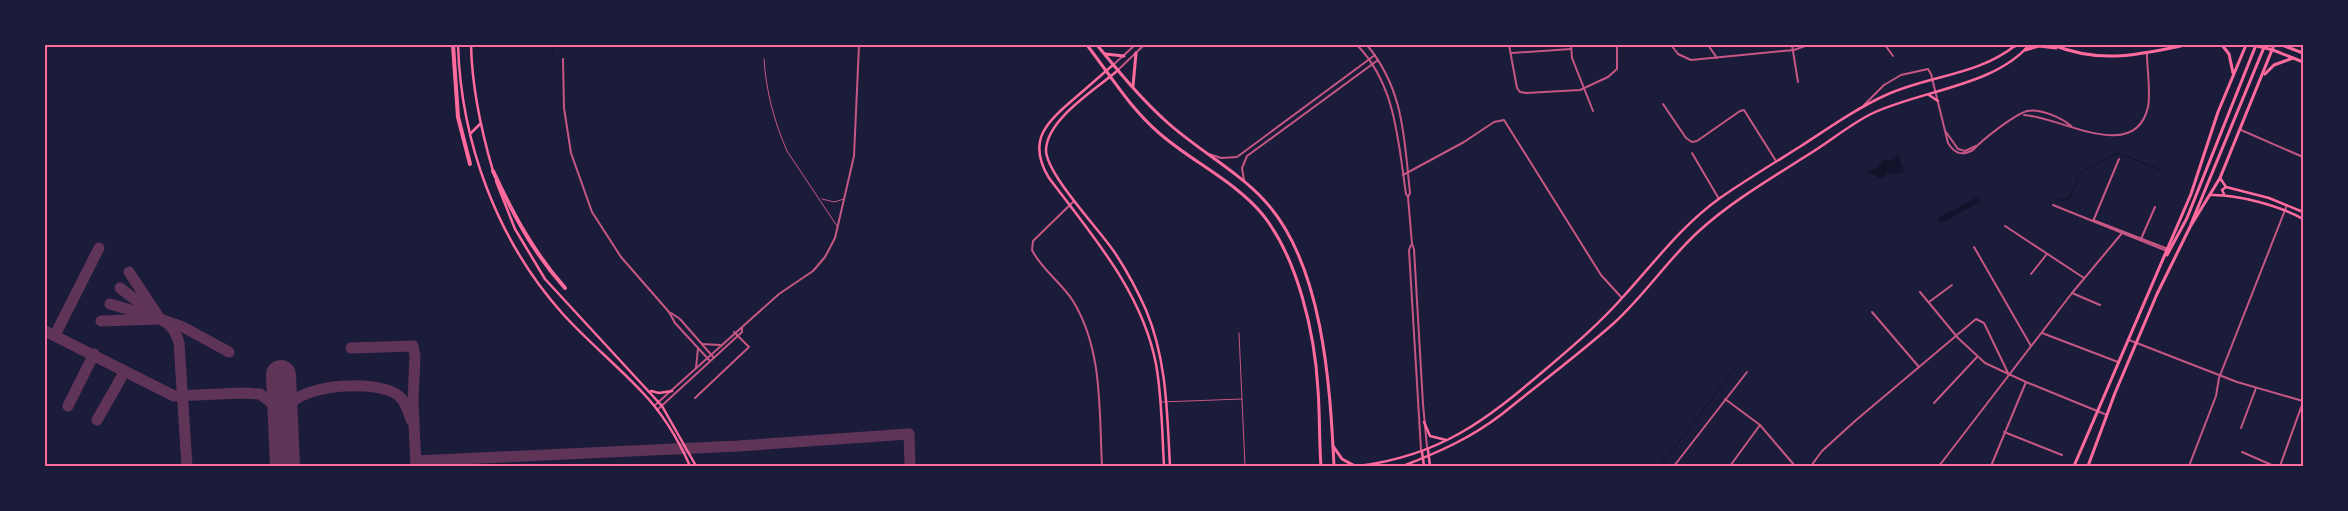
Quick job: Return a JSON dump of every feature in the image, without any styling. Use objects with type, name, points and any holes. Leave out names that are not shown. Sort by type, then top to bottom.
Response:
[{"type":"highway","points":[[453,45],[458,116],[470,164]]},
{"type":"highway","points":[[493,171],[520,228],[564,288]]},
{"type":"main road","points":[[458,45],[461,84],[470,133],[493,204],[517,251],[562,313],[654,406],[672,430],[690,466]]},
{"type":"main road","points":[[471,45],[473,83],[480,124],[493,171],[509,216],[541,274],[556,293],[659,402],[696,466]]},
{"type":"main road","points":[[1087,45],[1146,122],[1241,193],[1263,215],[1278,237],[1296,281],[1310,332],[1318,390],[1321,466]]},
{"type":"main road","points":[[1097,45],[1117,70],[1168,123],[1264,201],[1286,231],[1310,288],[1323,351],[1334,466]]},
{"type":"main road","points":[[1333,445],[1342,459],[1357,466],[1428,450],[1481,422],[1588,333],[1685,227],[1719,199],[1862,106],[1890,94],[1991,62],[2015,45]]},
{"type":"main road","points":[[1403,466],[1429,457],[1485,427],[1594,340],[1627,310],[1698,232],[1731,206],[1871,114],[1935,93],[1997,69],[2030,45]]},
{"type":"main road","points":[[2053,45],[2069,51]]},
{"type":"main road","points":[[2101,45],[2108,45]]},
{"type":"main road","points":[[2025,50],[2045,46],[2102,58],[2185,45]]},
{"type":"main road","points":[[2222,45],[2229,54],[2233,74]]},
{"type":"main road","points":[[2074,466],[2096,410],[2190,194],[2233,74],[2246,45]]},
{"type":"main road","points":[[2157,273],[2187,218],[2255,45],[2303,62]]},
{"type":"main road","points":[[2088,466],[2161,284],[2190,227],[2265,45]]},
{"type":"main road","points":[[2190,227],[2220,178],[2274,45]]},
{"type":"main road","points":[[2282,45],[2303,53]]},
{"type":"main road","points":[[2293,45],[2295,50]]},
{"type":"main road","points":[[1133,87],[1136,53]]},
{"type":"main road","points":[[1104,54],[1124,56]]},
{"type":"main road","points":[[2262,76],[2274,65],[2293,58]]},
{"type":"main road","points":[[1113,65],[1051,118],[1042,135],[1038,151],[1043,168],[1110,260],[1139,312],[1156,363],[1164,466]]},
{"type":"main road","points":[[1117,70],[1065,115],[1049,137],[1046,150],[1050,165],[1117,256],[1146,309],[1162,361],[1167,402],[1170,466]]},
{"type":"main road","points":[[1928,95],[1938,101]]},
{"type":"main road","points":[[470,133],[480,124]]},
{"type":"main road","points":[[2220,178],[2226,187],[2287,205],[2303,212]]},
{"type":"main road","points":[[2224,194],[2222,190],[2226,187]]},
{"type":"main road","points":[[2210,195],[2224,194],[2285,210],[2303,219]]},
{"type":"main road","points":[[1588,333],[1586,340],[1594,340]]},
{"type":"main road","points":[[603,343],[605,355]]},
{"type":"main road","points":[[650,391],[658,393],[672,391]]},
{"type":"main road","points":[[1424,422],[1430,436],[1447,441]]},
{"type":"main road","points":[[1428,450],[1430,466]]},
{"type":"main road","points":[[1422,452],[1424,466]]},
{"type":"street","points":[[654,406],[734,332],[742,328],[779,294],[813,271],[829,249],[850,180],[856,140],[859,45]]},
{"type":"street","points":[[1113,65],[1135,45]]},
{"type":"street","points":[[1117,70],[1144,45]]},
{"type":"street","points":[[1357,45],[1372,63],[1390,102],[1399,142],[1414,249],[1424,422],[1428,450]]},
{"type":"street","points":[[1367,45],[1378,60],[1396,95],[1402,113],[1410,193],[1408,197]]},
{"type":"street","points":[[1510,45],[1517,88],[1520,92],[1570,92],[1584,89],[1616,71],[1617,45]]},
{"type":"street","points":[[1571,45],[1572,58],[1593,111]]},
{"type":"street","points":[[1671,45],[1678,54],[1691,60],[1794,50],[1808,45]]},
{"type":"street","points":[[1708,45],[1717,58]]},
{"type":"street","points":[[1792,45],[1798,82]]},
{"type":"street","points":[[1885,45],[1893,56]]},
{"type":"street","points":[[1511,52],[1571,49]]},
{"type":"street","points":[[1862,106],[1884,85],[1901,75],[1930,70],[1946,132],[1958,149],[1965,151],[1977,146],[2027,112],[2039,112],[2066,121],[2071,126],[2104,136],[2116,136],[2136,128],[2142,122],[2148,106],[2147,52]]},
{"type":"street","points":[[1205,153],[1221,158],[1237,157],[1375,55]]},
{"type":"street","points":[[563,59],[564,108],[571,153],[592,212],[621,257],[669,312],[675,323],[710,361]]},
{"type":"street","points":[[1247,186],[1242,168],[1248,156],[1378,60]]},
{"type":"street","points":[[1663,104],[1686,138],[1692,142],[1697,141],[1744,110],[1776,161]]},
{"type":"street","points":[[1403,175],[1464,142],[1494,122],[1504,120],[1601,275],[1622,298]]},
{"type":"street","points":[[2241,130],[2303,157]]},
{"type":"street","points":[[1399,142],[1405,142]]},
{"type":"street","points":[[1692,153],[1719,199]]},
{"type":"street","points":[[2093,220],[2119,159]]},
{"type":"street","points":[[1075,200],[1033,241],[1032,250],[1072,299],[1082,317],[1094,348],[1102,466]]},
{"type":"street","points":[[2053,205],[2167,250]]},
{"type":"street","points":[[2189,466],[2216,396],[2220,375],[2287,205]]},
{"type":"street","points":[[2141,240],[2154,207]]},
{"type":"street","points":[[2005,226],[2084,278]]},
{"type":"street","points":[[1939,466],[2072,293],[2122,232]]},
{"type":"street","points":[[1412,244],[1409,250],[1422,452]]},
{"type":"street","points":[[1974,247],[2032,346]]},
{"type":"street","points":[[2031,274],[2047,254]]},
{"type":"street","points":[[1929,302],[1952,285]]},
{"type":"street","points":[[1920,292],[1956,335],[1977,356],[1993,368],[2107,415]]},
{"type":"street","points":[[2072,293],[2100,305]]},
{"type":"street","points":[[669,312],[680,319],[714,358]]},
{"type":"street","points":[[1872,312],[1919,367]]},
{"type":"street","points":[[1811,466],[1822,451],[1855,421],[1976,319],[1981,320],[2009,375]]},
{"type":"street","points":[[657,410],[738,336],[742,332],[742,328]]},
{"type":"street","points":[[695,398],[749,347],[734,332]]},
{"type":"street","points":[[2042,333],[2118,362]]},
{"type":"street","points":[[2128,340],[2256,388],[2303,402],[2280,466]]},
{"type":"street","points":[[702,344],[721,344]]},
{"type":"street","points":[[696,368],[698,347]]},
{"type":"street","points":[[1934,403],[1977,356]]},
{"type":"street","points":[[1674,466],[1747,372]]},
{"type":"street","points":[[1991,466],[2026,382]]},
{"type":"street","points":[[2241,428],[2256,388]]},
{"type":"street","points":[[1725,399],[1760,425],[1795,466]]},
{"type":"street","points":[[1730,466],[1760,425]]},
{"type":"street","points":[[2004,432],[2062,455]]},
{"type":"street","points":[[2242,452],[2274,466]]},
{"type":"lane","points":[[764,58],[768,93],[781,138],[787,151],[821,199],[837,226]]},
{"type":"lane","points":[[821,199],[834,202],[845,199]]},
{"type":"lane","points":[[1239,333],[1245,466]]},
{"type":"lane","points":[[1160,402],[1243,399]]},
{"type":"shaded area","points":[[1898,155],[1904,171],[1897,174],[1887,173],[1882,179],[1867,172],[1876,168],[1883,160],[1892,160]]},
{"type":"shaded area","points":[[1978,197],[1980,202],[1941,223],[1938,218]]},
{"type":"waterway","points":[[553,53],[554,45]]},
{"type":"waterway","points":[[2056,198],[2061,200],[2069,199],[2080,173],[2118,153],[2163,171]]},
{"type":"waterway","points":[[1660,466],[1735,369]]},
{"type":"taxiway","points":[[55,335],[99,248]]},
{"type":"taxiway","points":[[129,272],[160,319]]},
{"type":"taxiway","points":[[120,288],[153,313]]},
{"type":"taxiway","points":[[110,304],[151,316]]},
{"type":"taxiway","points":[[101,321],[160,319]]},
{"type":"taxiway","points":[[187,466],[179,343],[172,329],[160,319],[183,327],[229,352]]},
{"type":"taxiway","points":[[45,331],[174,396],[260,394],[276,406],[283,424]]},
{"type":"taxiway","points":[[351,348],[413,346],[415,356],[413,402],[416,466]]},
{"type":"taxiway","points":[[68,406],[94,354]]},
{"type":"taxiway","points":[[97,420],[125,371]]},
{"type":"taxiway","points":[[283,423],[287,408],[295,400],[308,393],[341,386],[375,387],[389,391],[401,398],[411,420]]},
{"type":"taxiway","points":[[416,461],[738,446],[909,434],[910,466]]},
{"type":"runway","points":[[281,375],[285,466]]}]
